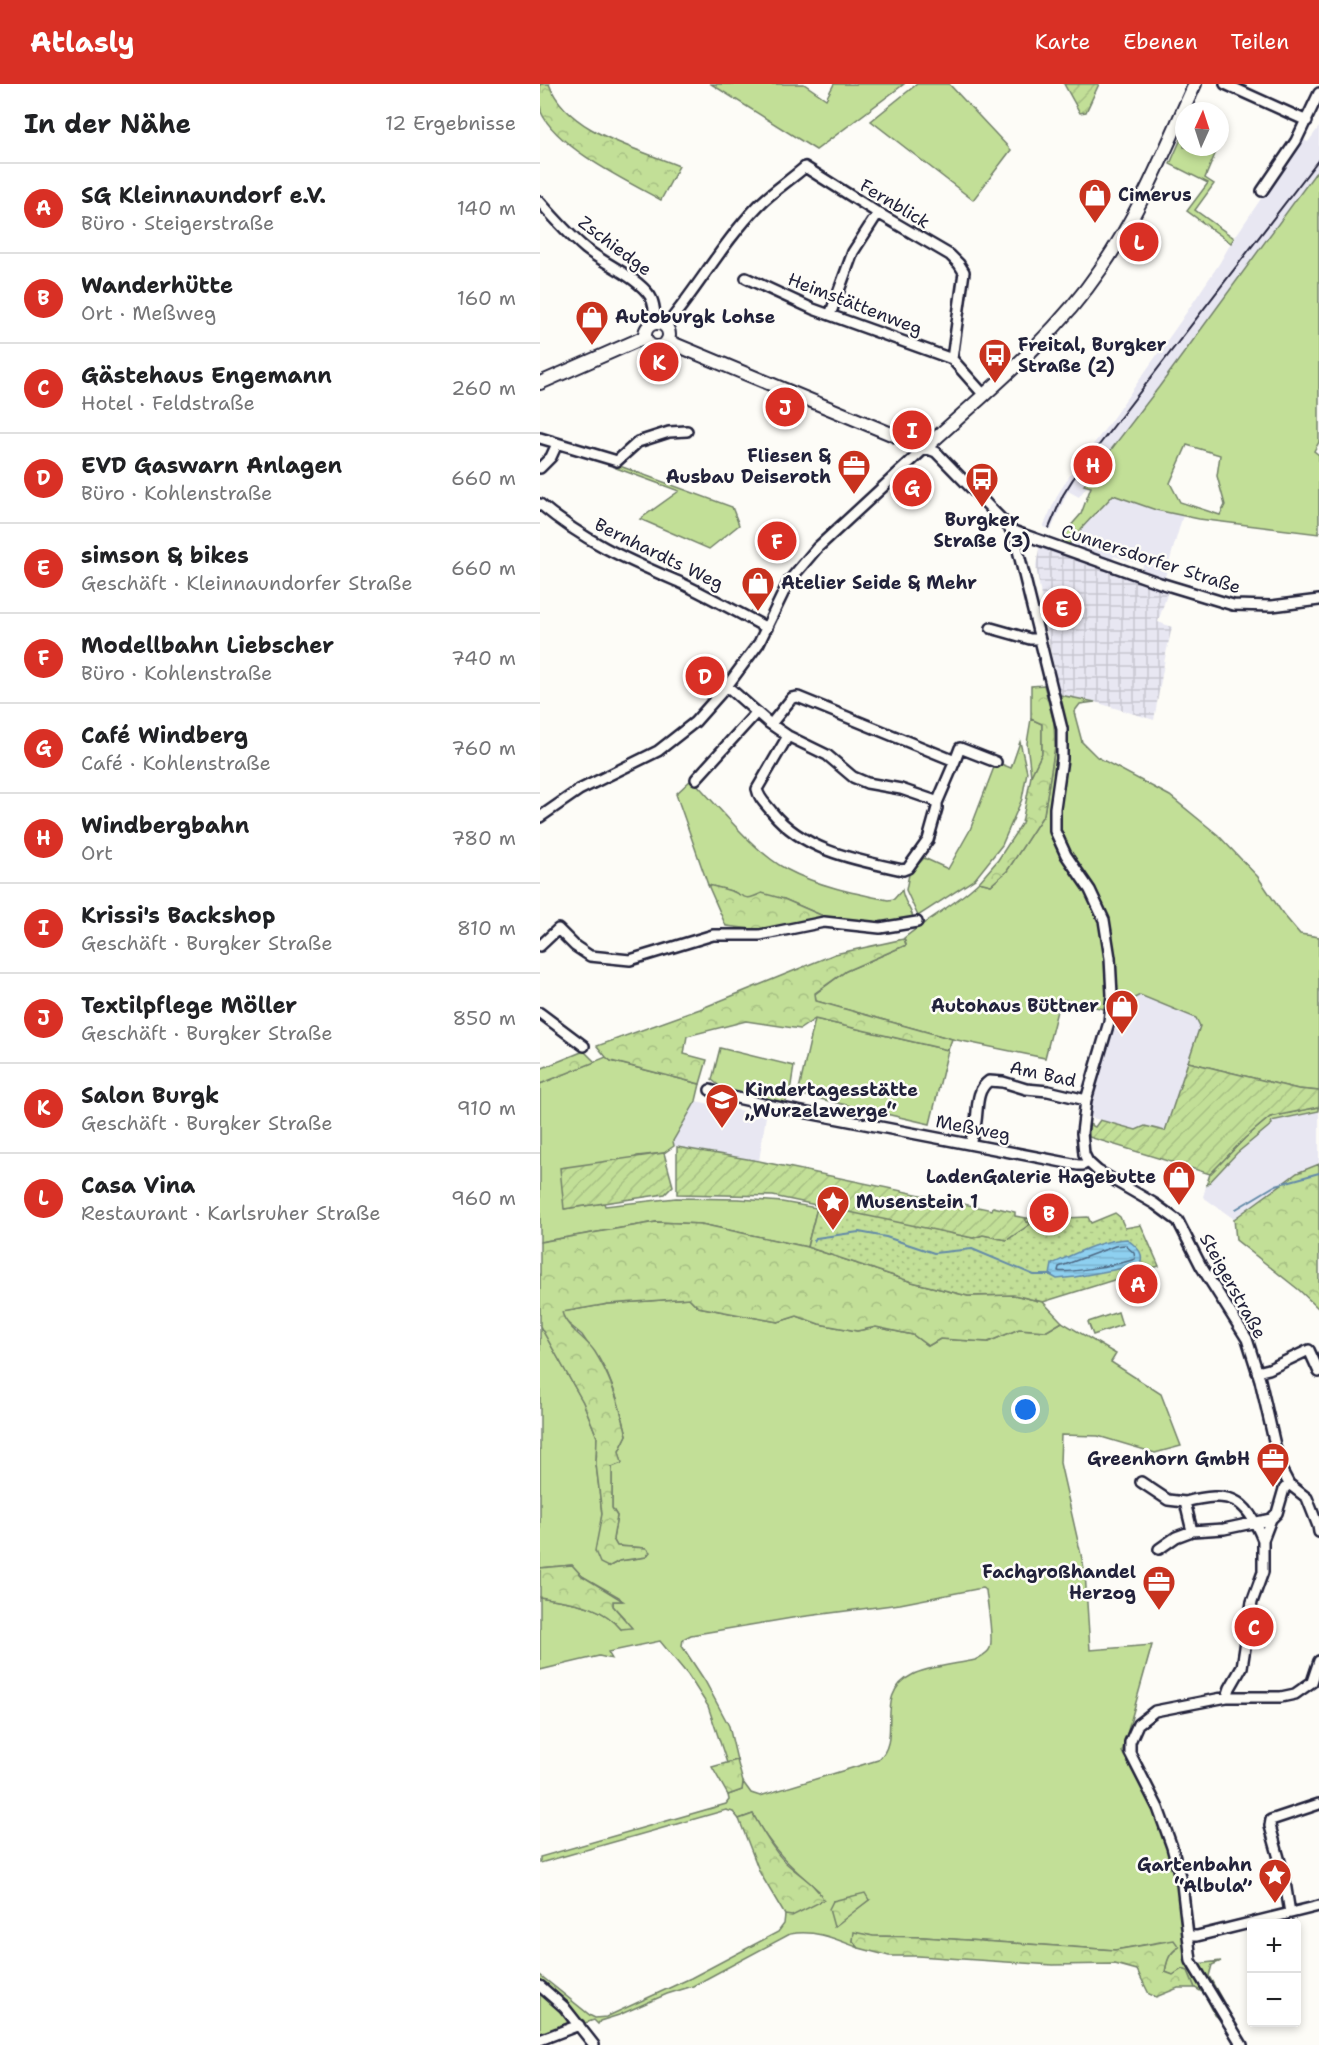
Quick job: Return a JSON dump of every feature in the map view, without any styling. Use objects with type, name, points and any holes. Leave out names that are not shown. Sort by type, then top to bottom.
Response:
[{"type":"main road","points":[[667,341],[925,448],[1003,377],[1082,296],[1142,201],[1195,84]]},
{"type":"main road","points":[[660,325],[668,334],[667,341],[657,347],[649,344],[645,337],[647,328],[660,325]]},
{"type":"main road","points":[[540,383],[645,337]]},
{"type":"street","points":[[1225,84],[1307,122]]},
{"type":"street","points":[[1262,191],[1296,141],[1319,93]]},
{"type":"street","name":"Fernblick","points":[[660,325],[758,206],[806,167],[950,255],[959,264],[964,272],[952,359]]},
{"type":"street","name":"Zschiedge","points":[[540,202],[584,248],[633,280],[648,293],[660,325]]},
{"type":"street","points":[[831,315],[853,252],[878,213]]},
{"type":"street","name":"Heimstättenweg","points":[[746,278],[813,309],[952,359]]},
{"type":"street","points":[[952,359],[984,395]]},
{"type":"street","points":[[540,438],[617,461],[638,442],[669,432],[687,431]]},
{"type":"street","points":[[540,468],[551,457],[557,444]]},
{"type":"street","points":[[540,817],[579,790],[638,767],[677,738],[727,686],[759,644],[785,588],[801,564],[925,448],[936,452],[1011,530],[1019,552],[1062,729],[1062,759],[1054,808],[1055,831],[1066,855],[1090,890],[1104,920],[1110,958],[1112,1009],[1086,1100],[1082,1133],[1083,1149],[1088,1162]]},
{"type":"street","name":"Bernhardts Weg","points":[[540,504],[558,520],[593,543],[708,597],[767,628]]},
{"type":"street","name":"Cunnersdorfer Straße","points":[[1011,530],[1088,559],[1233,605],[1272,606],[1319,600]]},
{"type":"street","points":[[991,628],[1030,639],[1039,639]]},
{"type":"street","points":[[727,686],[771,724],[788,736],[827,755],[853,777],[867,783],[901,789],[937,803]]},
{"type":"street","points":[[771,724],[792,698],[798,697],[955,760]]},
{"type":"street","points":[[696,779],[756,713]]},
{"type":"street","points":[[788,736],[759,784],[759,796],[778,819],[795,835],[812,844],[846,856],[903,870],[908,868],[928,840],[937,803],[960,748],[996,762]]},
{"type":"street","points":[[540,946],[558,929],[575,946],[590,956],[630,960],[713,935],[760,935],[824,922],[880,928],[917,922]]},
{"type":"street","points":[[540,1013],[584,1046]]},
{"type":"street","name":"Am Bad","points":[[970,1144],[977,1118],[979,1093],[984,1084],[989,1081],[1086,1100]]},
{"type":"street","name":"Meßweg","points":[[710,1090],[782,1108],[1078,1165],[1088,1162]]},
{"type":"street","name":"Steigerstraße","points":[[1088,1162],[1098,1171],[1178,1221],[1201,1266],[1247,1339],[1280,1467],[1289,1484],[1307,1498],[1319,1532]]},
{"type":"street","points":[[1257,1372],[1269,1369],[1309,1350],[1319,1372]]},
{"type":"street","points":[[1141,1482],[1168,1500],[1185,1502],[1220,1496],[1231,1499],[1243,1505],[1256,1522],[1263,1540]]},
{"type":"street","points":[[1227,1697],[1242,1667],[1252,1602],[1263,1572],[1263,1540],[1271,1519],[1277,1513],[1284,1489],[1289,1484]]},
{"type":"street","points":[[1185,1502],[1192,1531]]},
{"type":"street","points":[[1159,1548],[1176,1537],[1192,1531],[1224,1529],[1271,1519]]},
{"type":"street","points":[[1242,2045],[1193,1966],[1182,1884],[1173,1847],[1158,1808],[1130,1754],[1130,1742],[1138,1724],[1155,1711],[1227,1697],[1281,1697],[1294,1694],[1312,1682],[1319,1660]]},
{"type":"street","points":[[1290,1913],[1284,1876],[1270,1826],[1271,1820],[1319,1804]]},
{"type":"street","points":[[1188,1936],[1197,1936],[1319,1906]]},
{"type":"street","points":[[540,1986],[564,2007],[594,2045]]},
{"type":"street","points":[[540,2040],[579,2025]]},
{"type":"shaded area","points":[[1319,127],[1319,168],[1159,387],[1084,484],[1087,486],[1079,497],[1068,491],[1051,530],[1043,527],[1058,494],[1072,472],[1180,322],[1285,163],[1304,140],[1308,142]]},
{"type":"shaded area","points":[[1113,494],[1156,510],[1183,515],[1164,580],[1141,573],[1143,565],[1114,556],[1111,563],[1067,548],[1076,532],[1098,513]]},
{"type":"shaded area","points":[[1041,538],[1171,582],[1158,622],[1172,627],[1154,720],[1095,702],[1060,695],[1036,566]]},
{"type":"shaded area","points":[[1140,995],[1196,1018],[1200,1026],[1165,1131],[1146,1126],[1136,1130],[1089,1117],[1092,1095],[1116,1008]]},
{"type":"shaded area","name":"Kindertagesstätte „Wurzelzwerge“","points":[[696,1101],[766,1116],[759,1161],[674,1146],[673,1141]]},
{"type":"shaded area","points":[[1319,1111],[1319,1164],[1297,1173],[1234,1219],[1203,1197],[1206,1186],[1240,1151],[1272,1124],[1270,1121]]},
{"type":"green space","points":[[540,84],[549,84],[558,101],[571,115],[587,126],[624,145],[679,166],[661,200],[594,162],[561,138],[541,112]]},
{"type":"green space","points":[[711,84],[804,84],[826,99],[834,84],[904,84],[816,150]]},
{"type":"green space","points":[[917,84],[949,84],[1011,150],[973,200],[871,121]]},
{"type":"green space","points":[[1064,84],[1099,84],[1086,112],[1080,113]]},
{"type":"green space","points":[[1175,153],[1175,156],[1214,156],[1205,178],[1214,184],[1195,210],[1234,238],[1231,243],[1187,211],[1208,183],[1170,164]]},
{"type":"green space","points":[[1319,168],[1319,442],[1314,451],[1319,455],[1319,534],[1199,519],[1156,510],[1113,495],[1067,548],[1061,545],[1068,529],[1081,514],[1091,487],[1084,485],[1159,387]],"holes":[[[1187,445],[1220,455],[1217,476],[1225,505],[1220,515],[1180,502],[1170,483]]]},
{"type":"green space","points":[[617,465],[732,507],[739,525],[709,549],[640,519],[679,491],[616,468]]},
{"type":"green space","points":[[1044,685],[1057,685],[1060,695],[1095,702],[1080,704],[1074,712],[1082,742],[1097,757],[1170,796],[1218,835],[1258,877],[1283,914],[1300,934],[1319,937],[1319,1091],[1298,1089],[1188,1062],[1200,1026],[1196,1018],[1140,995],[1116,1008],[1104,1009],[1060,999],[1045,1058],[952,1039],[816,1001],[815,994],[846,971],[906,945],[904,938],[979,882],[991,885],[1007,871],[1044,814],[1055,746],[1050,706]]},
{"type":"green space","points":[[1044,685],[1054,723],[1055,746],[1044,814],[1007,871],[991,885],[979,882],[998,860],[1022,823],[1031,776],[1042,753],[1042,724],[1031,719],[1031,686]]},
{"type":"green space","points":[[1031,719],[1042,724],[1042,753],[1031,776],[1027,743]]},
{"type":"green space","points":[[1020,742],[1027,772],[1022,799],[1002,845],[975,879],[918,916],[906,890],[909,874],[924,858],[948,869],[970,830],[996,762],[1011,768]]},
{"type":"green space","points":[[692,779],[749,840],[774,862],[811,880],[862,895],[888,900],[894,899],[902,890],[914,920],[884,925],[843,921],[823,916],[784,899],[742,898],[734,892],[708,885],[676,794]]},
{"type":"green space","points":[[708,885],[748,898],[762,893],[784,899],[823,916],[822,919],[762,930],[726,926]]},
{"type":"green space","points":[[904,939],[906,945],[846,971],[815,993],[816,1001],[952,1039],[948,1050],[815,1019],[800,1029],[746,1021],[687,1036],[684,1054],[707,1060],[700,1084],[611,1061],[597,1046],[700,1009],[835,954]]},
{"type":"green space","points":[[815,1019],[948,1050],[930,1124],[798,1094]]},
{"type":"green space","points":[[720,1048],[794,1066],[790,1091],[785,1103],[731,1091],[730,1094],[712,1080]]},
{"type":"green space","points":[[584,1051],[595,1062],[540,1084],[540,1069]]},
{"type":"green space","points":[[606,1057],[611,1061],[700,1084],[696,1101],[673,1141],[674,1146],[664,1153],[637,1156],[564,1209],[604,1203],[605,1206],[676,1198],[782,1202],[817,1208],[807,1247],[701,1224],[656,1222],[540,1242],[540,1084]]},
{"type":"green space","points":[[1188,1062],[1298,1089],[1319,1091],[1319,1107],[1270,1117],[1245,1138],[1210,1174],[1089,1137],[1089,1124],[1095,1127],[1100,1120],[1136,1130],[1145,1126],[1165,1131]]},
{"type":"green space","points":[[1319,1107],[1319,1111],[1271,1121],[1272,1124],[1237,1153],[1206,1186],[1210,1174],[1245,1138],[1270,1117]]},
{"type":"green space","points":[[677,1147],[759,1161],[992,1210],[993,1207],[1015,1212],[1015,1216],[1026,1218],[1026,1222],[1032,1223],[1007,1240],[983,1235],[973,1238],[773,1196],[677,1194]]},
{"type":"green space","points":[[664,1153],[673,1186],[665,1194],[564,1209],[560,1168]]},
{"type":"green space","points":[[1319,1164],[1319,1309],[1299,1290],[1236,1240],[1234,1219],[1297,1173]]},
{"type":"green space","points":[[818,1204],[973,1238],[983,1235],[1007,1240],[1031,1223],[1025,1222],[1026,1218],[1088,1217],[1091,1223],[1115,1213],[1120,1217],[1125,1228],[1141,1225],[1159,1266],[1043,1302],[1014,1295],[968,1296],[912,1282],[807,1247]]},
{"type":"green space","points":[[656,1222],[701,1224],[807,1247],[912,1282],[968,1296],[1014,1295],[1043,1302],[1062,1322],[1047,1331],[1019,1329],[988,1342],[940,1339],[928,1346],[913,1335],[876,1327],[857,1331],[819,1324],[797,1316],[778,1322],[698,1307],[689,1298],[608,1304],[562,1312],[572,1328],[591,1347],[606,1371],[627,1435],[619,1451],[622,1463],[612,1467],[612,1508],[617,1516],[613,1539],[617,1546],[646,1548],[650,1552],[646,1557],[619,1561],[608,1567],[600,1563],[595,1551],[602,1514],[596,1464],[597,1437],[583,1402],[540,1326],[540,1242]]},
{"type":"green space","points":[[689,1298],[698,1307],[778,1322],[797,1316],[819,1324],[857,1331],[876,1327],[913,1335],[928,1346],[940,1339],[988,1342],[1019,1329],[1047,1331],[1062,1322],[1116,1354],[1111,1362],[1161,1394],[1181,1446],[1155,1453],[1098,1436],[1061,1435],[1060,1463],[1085,1572],[1090,1650],[1152,1645],[1122,1752],[1161,1822],[1178,1878],[1188,1965],[1221,1961],[1212,1965],[1209,1976],[1247,2045],[1239,2045],[1231,2029],[1215,2015],[1204,1993],[1195,1988],[1188,1971],[1182,1969],[1173,1975],[1165,1972],[1169,1957],[1179,1947],[1160,1942],[1115,1950],[923,1937],[873,1936],[855,1933],[853,1941],[859,1948],[817,1934],[790,1934],[693,1986],[667,1994],[600,2021],[598,2024],[594,2020],[579,2025],[568,2021],[564,2028],[540,2038],[540,1975],[591,2016],[606,2017],[691,1978],[778,1932],[784,1924],[785,1915],[800,1911],[819,1891],[782,1856],[753,1814],[739,1819],[733,1812],[726,1810],[540,1863],[540,1857],[726,1804],[729,1800],[728,1795],[742,1790],[743,1782],[751,1793],[760,1796],[878,1760],[889,1740],[893,1694],[900,1683],[925,1670],[975,1660],[988,1652],[991,1643],[986,1590],[982,1588],[900,1604],[792,1618],[691,1635],[683,1639],[682,1646],[705,1681],[729,1726],[737,1760],[727,1763],[708,1706],[688,1675],[660,1641],[608,1652],[612,1659],[599,1656],[540,1670],[540,1597],[594,1609],[613,1620],[621,1629],[624,1618],[613,1606],[613,1601],[622,1601],[619,1597],[582,1576],[572,1565],[540,1568],[540,1326],[583,1402],[597,1437],[596,1464],[602,1514],[600,1530],[608,1567],[619,1561],[646,1557],[646,1548],[617,1546],[613,1539],[617,1516],[612,1508],[612,1466],[627,1435],[617,1398],[607,1373],[582,1335],[564,1320],[561,1312],[608,1304]],"holes":[[[869,1900],[839,1921],[833,1901]]]},
{"type":"green space","points":[[1118,1312],[1122,1325],[1093,1335],[1088,1322]]},
{"type":"green space","points":[[572,1565],[582,1576],[623,1601],[613,1601],[613,1606],[632,1628],[621,1629],[613,1620],[594,1609],[540,1597],[540,1568]]},
{"type":"green space","points":[[737,1760],[743,1782],[742,1790],[728,1795],[712,1767]]},
{"type":"green space","points":[[753,1814],[779,1856],[811,1884],[824,1900],[792,1916],[785,1915],[760,1873],[739,1819]]},
{"type":"green space","points":[[865,1893],[869,1900],[834,1927],[829,1909],[833,1901]]},
{"type":"green space","points":[[854,1932],[873,1936],[923,1937],[1115,1950],[1174,1940],[1179,1947],[1169,1957],[1165,1972],[1173,1975],[1182,1969],[1188,1971],[1195,1988],[1178,1988],[1156,1997],[1149,1994],[1137,1970],[1115,1964],[1052,1965],[889,1956],[859,1948],[853,1941]]},
{"type":"water","points":[[1127,1239],[1140,1253],[1140,1265],[1057,1279],[1050,1275],[1052,1264],[1098,1244]]},
{"type":"waterway","points":[[1236,1209],[1276,1185],[1319,1173]]},
{"type":"waterway","points":[[814,1241],[816,1238],[859,1232],[886,1237],[934,1253],[972,1249],[1034,1275],[1052,1275]]},
{"type":"railway","points":[[1049,528],[1063,495],[1073,479],[1319,159]]},
{"type":"place","name":"Cimerus","points":[[1095,224]]},
{"type":"place","name":"Casa Vina","points":[[1139,242]]},
{"type":"place","name":"Autoburgk Lohse","points":[[592,346]]},
{"type":"place","name":"Salon Burgk","points":[[659,362]]},
{"type":"place","name":"Freital, Burgker Straße (2)","points":[[995,384]]},
{"type":"place","name":"Textilpflege Möller","points":[[785,407]]},
{"type":"place","name":"Krissi's Backshop","points":[[912,430]]},
{"type":"place","name":"Windbergbahn","points":[[1093,465]]},
{"type":"place","name":"Café Windberg","points":[[912,487]]},
{"type":"place","name":"Fliesen & Ausbau Deiseroth","points":[[854,495]]},
{"type":"place","name":"Burgker Straße (3)","points":[[982,508]]},
{"type":"place","name":"Modellbahn Liebscher","points":[[777,541]]},
{"type":"place","name":"simson & bikes","points":[[1062,608]]},
{"type":"place","name":"Atelier Seide & Mehr","points":[[758,612]]},
{"type":"place","name":"EVD Gaswarn Anlagen","points":[[705,676]]},
{"type":"place","name":"Autohaus Büttner","points":[[1122,1035]]},
{"type":"place","name":"Kindertagesstätte „Wurzelzwerge“","points":[[722,1129]]},
{"type":"place","name":"LadenGalerie Hagebutte","points":[[1179,1206]]},
{"type":"place","name":"Wanderhütte","points":[[1049,1213]]},
{"type":"place","name":"Musenstein 1","points":[[833,1231]]},
{"type":"place","name":"SG Kleinnaundorf e.V.","points":[[1138,1284]]},
{"type":"place","name":"Greenhorn GmbH","points":[[1273,1488]]},
{"type":"place","name":"Fachgroßhandel Herzog","points":[[1159,1611]]},
{"type":"place","name":"Gästehaus Engemann","points":[[1254,1627]]},
{"type":"place","name":"Gartenbahn “Albula”","points":[[1275,1904]]}]
